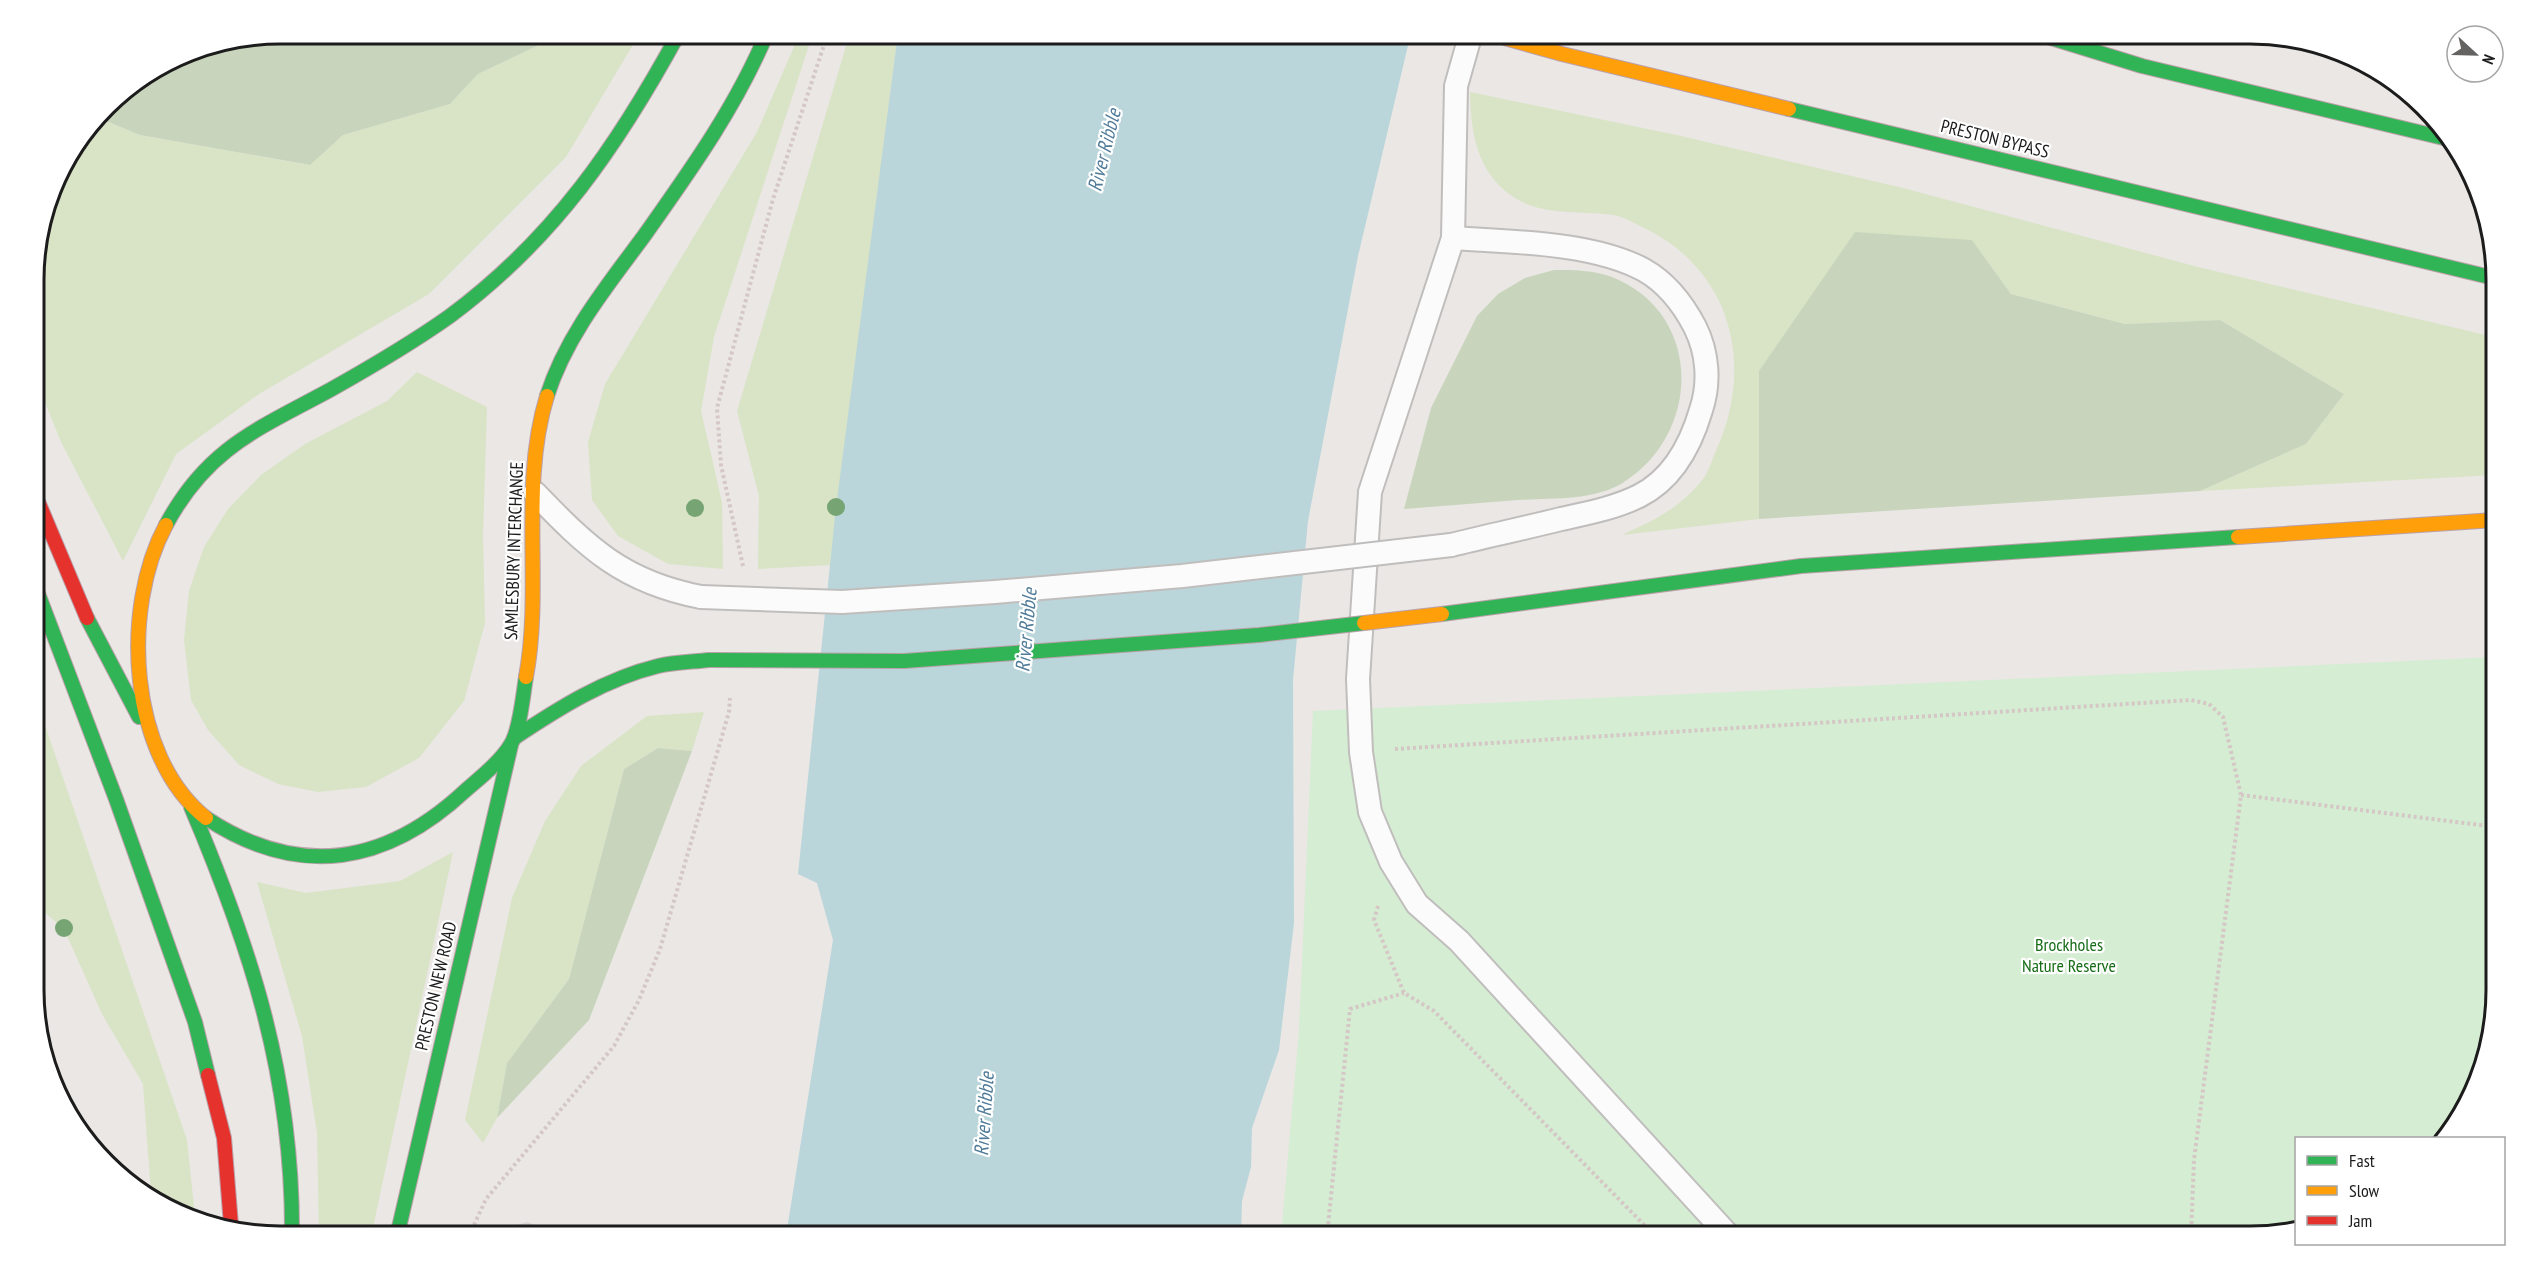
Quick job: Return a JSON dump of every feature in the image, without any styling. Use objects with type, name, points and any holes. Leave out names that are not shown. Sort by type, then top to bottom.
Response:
[{"type":"highway","points":[[164,766],[148,714],[138,657],[139,603],[150,560],[169,516],[199,474],[236,441],[384,360],[455,312],[514,263],[564,209],[607,155],[647,93],[673,44]]},
{"type":"highway","name":"SAMLESBURY INTERCHANGE","points":[[512,741],[533,629],[535,456],[540,418],[552,382],[573,338],[724,118],[761,44]]},
{"type":"highway","name":"PRESTON BYPASS","points":[[1526,44],[2486,276]]},
{"type":"highway","points":[[2071,44],[2142,66],[2437,137]]},
{"type":"highway","points":[[44,516],[88,620],[164,766],[189,803],[223,881],[265,1007],[280,1074],[292,1160],[292,1226]]},
{"type":"highway","points":[[189,803],[219,827],[283,852],[326,858],[363,855],[397,843],[430,822],[462,795],[512,741],[570,700],[633,674],[659,666],[709,660],[903,661],[1259,635],[1442,614],[1801,566],[2486,521]]},
{"type":"highway","points":[[44,609],[116,799],[195,1022],[224,1138],[231,1220]]},
{"type":"highway","name":"PRESTON NEW ROAD","points":[[399,1226],[512,741]]},
{"type":"lane","points":[[1468,44],[1456,86],[1453,238],[1370,492],[1358,679],[1361,752],[1370,812],[1391,862],[1417,904],[1459,941],[1719,1226]]},
{"type":"lane","points":[[535,493],[565,524],[622,571],[668,590],[701,597],[842,602],[1182,576],[1451,545],[1609,508],[1641,495],[1664,478],[1680,459],[1694,432],[1704,404],[1707,379],[1705,353],[1686,310],[1671,291],[1644,270],[1611,258],[1562,246],[1453,238]]},
{"type":"path","points":[[1361,752],[2191,700],[2209,704],[2223,717],[2241,795],[2194,1160],[2191,1226]]},
{"type":"path","points":[[2241,795],[2486,826]]},
{"type":"path","points":[[1391,862],[1374,920],[1404,993],[1434,1011],[1645,1226]]},
{"type":"path","points":[[1328,1226],[1350,1009],[1404,993]]},
{"type":"shaded area","points":[[527,1222],[538,1226],[513,1226]]},
{"type":"green space","points":[[264,44],[541,44],[478,74],[450,104],[343,135],[310,165],[140,135],[105,121],[136,92],[162,75],[189,61],[234,48]]},
{"type":"green space","points":[[541,44],[633,44],[566,157],[429,294],[259,394],[176,454],[123,561],[61,442],[44,400],[44,264],[48,234],[61,189],[92,136],[105,121],[140,135],[309,165],[343,135],[450,104],[478,74]]},
{"type":"green space","points":[[795,44],[809,44],[714,337],[701,411],[722,502],[723,569],[668,564],[618,536],[592,500],[588,442],[605,384],[757,132]]},
{"type":"green space","points":[[847,44],[897,44],[831,565],[758,569],[759,496],[737,411]]},
{"type":"green space","points":[[1470,92],[1681,136],[1903,188],[2198,267],[2486,335],[2486,475],[2200,491],[2306,444],[2344,394],[2220,320],[2125,324],[2011,294],[1972,240],[1759,371],[1759,519],[1622,535],[1676,506],[1694,489],[1708,471],[1728,415],[1734,384],[1733,354],[1728,324],[1717,297],[1700,271],[1678,249],[1650,231],[1613,215],[1548,210],[1524,203],[1512,196],[1490,175],[1483,163],[1472,122]]},
{"type":"green space","points":[[1855,232],[1972,240],[2011,294],[2125,324],[2220,320],[2344,394],[2306,444],[2200,491],[1759,519],[1759,371]]},
{"type":"green space","points":[[1554,270],[1576,270],[1612,277],[1642,294],[1663,317],[1676,344],[1681,374],[1678,405],[1668,434],[1650,460],[1624,482],[1600,493],[1586,496],[1404,509],[1431,408],[1477,316],[1498,294],[1525,278]]},
{"type":"green space","points":[[417,372],[487,407],[483,535],[485,623],[464,701],[419,758],[366,787],[318,792],[278,784],[239,765],[208,730],[191,700],[184,640],[189,591],[204,547],[228,509],[261,475],[305,444],[387,401]]},
{"type":"green space","name":"Brockholes Nature Reserve","points":[[2486,657],[2486,989],[2481,1035],[2473,1065],[2454,1107],[2434,1137],[2295,1137],[2295,1221],[2249,1226],[1282,1226],[1299,1030],[1313,711]]},
{"type":"green space","points":[[704,712],[692,751],[658,748],[624,769],[569,979],[507,1063],[497,1118],[483,1143],[465,1120],[512,898],[545,821],[581,766],[647,716]]},
{"type":"green space","points":[[44,722],[187,1140],[194,1210],[150,1187],[143,1084],[102,1014],[64,929],[44,912]]},
{"type":"green space","points":[[658,748],[692,751],[589,1020],[497,1118],[507,1063],[569,979],[624,769]]},
{"type":"green space","points":[[453,852],[373,1226],[319,1226],[317,1133],[302,1036],[257,882],[306,893],[400,881]]},
{"type":"water","name":"River Ribble","points":[[897,44],[1408,44],[1358,256],[1308,521],[1293,680],[1294,923],[1279,1050],[1252,1128],[1251,1167],[1242,1201],[1241,1226],[788,1226],[833,940],[817,883],[798,874],[836,507]]},
{"type":"traffic: fast","points":[[166,525],[199,477],[236,443],[361,373],[421,336],[450,316],[521,255],[581,188],[632,114],[673,44]]},
{"type":"traffic: fast","points":[[547,396],[576,332],[695,163],[727,113],[762,44]]},
{"type":"traffic: fast","points":[[2071,44],[2142,66],[2437,137]]},
{"type":"traffic: fast","points":[[1789,109],[2486,276]]},
{"type":"traffic: fast","points":[[1442,614],[1801,566],[2238,537]]},
{"type":"traffic: fast","points":[[44,609],[116,799],[195,1022],[208,1075]]},
{"type":"traffic: fast","points":[[87,618],[139,717]]},
{"type":"traffic: fast","points":[[709,660],[904,661],[1259,635],[1364,623]]},
{"type":"traffic: fast","points":[[514,738],[565,705],[619,679],[664,665],[709,660]]},
{"type":"traffic: fast","points":[[206,818],[241,838],[275,850],[309,856],[342,855],[374,848],[405,834],[436,815],[496,763],[507,750],[517,730],[526,677]]},
{"type":"traffic: fast","points":[[399,1226],[511,745]]},
{"type":"traffic: fast","points":[[191,807],[233,913],[265,1016],[277,1069],[285,1123],[292,1226]]},
{"type":"traffic: slow","points":[[1526,44],[1789,109]]},
{"type":"traffic: slow","points":[[526,677],[533,607],[534,465],[547,396]]},
{"type":"traffic: slow","points":[[2238,537],[2486,521]]},
{"type":"traffic: slow","points":[[166,525],[152,559],[142,597],[138,638],[140,679],[147,720],[161,758],[180,791],[206,818]]},
{"type":"traffic: slow","points":[[1364,623],[1442,614]]},
{"type":"traffic: jam","points":[[44,516],[87,618]]},
{"type":"traffic: jam","points":[[208,1075],[224,1138],[231,1220]]}]
